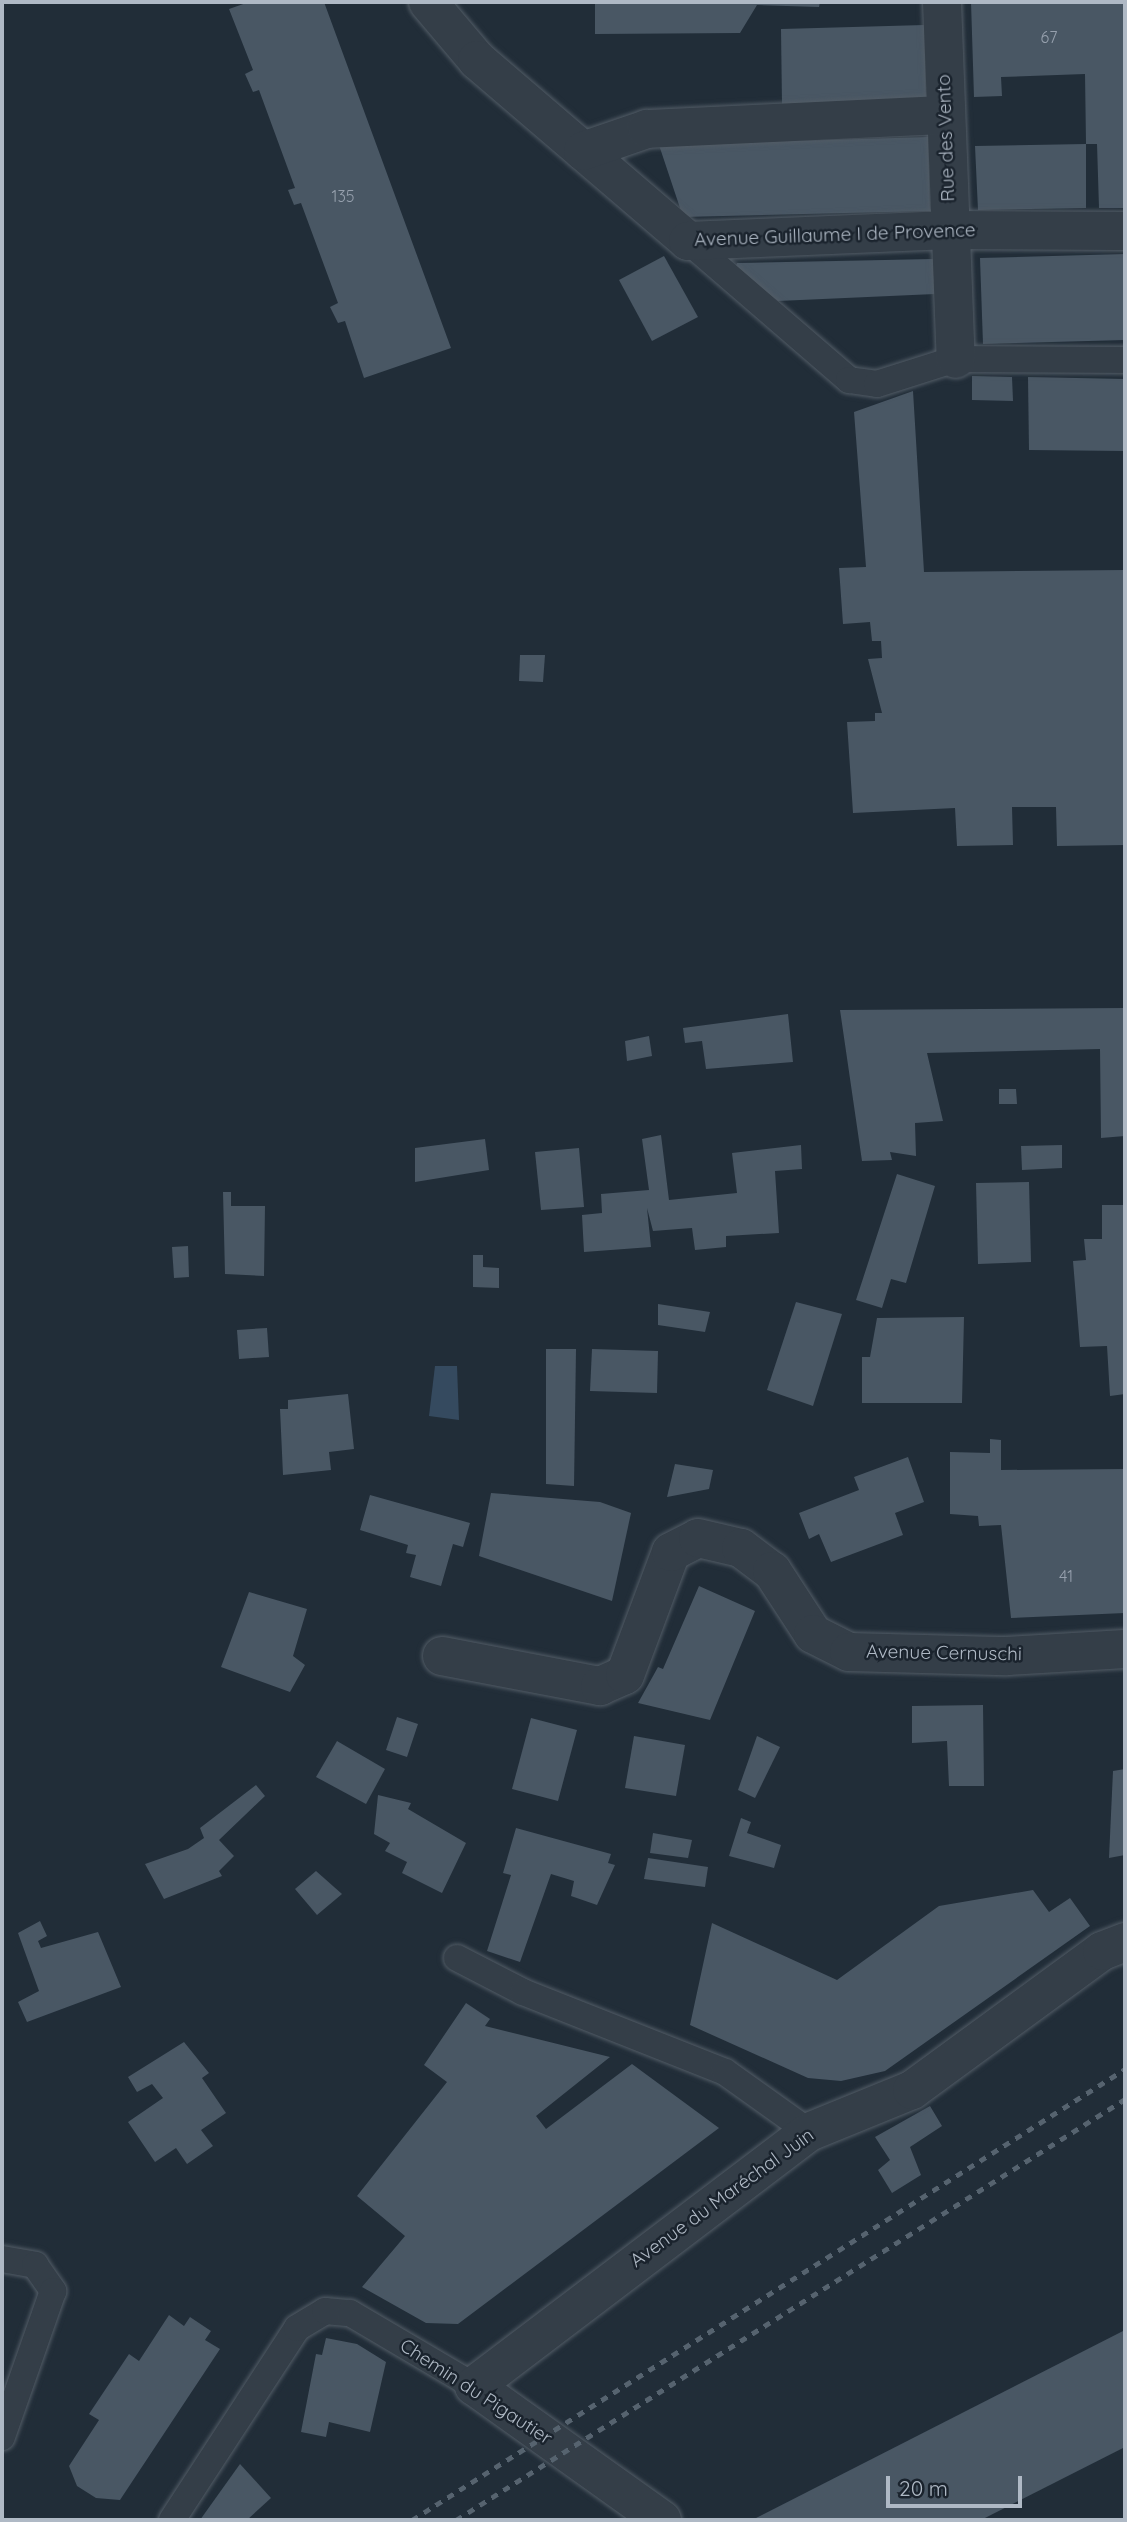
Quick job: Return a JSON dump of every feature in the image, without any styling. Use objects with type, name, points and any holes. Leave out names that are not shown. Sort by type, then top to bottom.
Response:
[{"type":"street","name":"Avenue Guillaume I de Provence","points":[[428,2],[477,60],[688,241],[949,230],[1125,231]]},
{"type":"street","name":"Rue des Vento","points":[[943,2],[949,230],[956,359]]},
{"type":"street","points":[[583,151],[647,129],[945,115]]},
{"type":"street","name":"Avenue Cernuschi","points":[[442,1656],[600,1686],[625,1675],[671,1552],[698,1538],[752,1555],[772,1571],[813,1634],[849,1652],[1007,1656],[1125,1649]]},
{"type":"street","name":"Avenue du Maréchal Juin","points":[[474,2386],[809,2132],[912,2090],[1102,1951],[1125,1942]]},
{"type":"street","name":"Chemin du Pigautier","points":[[474,2386],[662,2520]]},
{"type":"lane","points":[[688,241],[849,380],[877,384],[956,359],[1125,360]]},
{"type":"lane","points":[[457,1958],[523,1992],[725,2072],[809,2132]]},
{"type":"lane","points":[[2,2259],[34,2265],[53,2291],[2,2437]]},
{"type":"lane","name":"Chemin du Pigautier","points":[[172,2520],[297,2328],[325,2311],[350,2313],[474,2386]]},
{"type":"water","points":[[435,1366],[457,1366],[459,1420],[429,1416]]},
{"type":"building","points":[[249,2],[324,2],[451,348],[364,378],[345,321],[338,323],[330,307],[338,303],[301,203],[294,205],[288,190],[295,188],[259,90],[253,92],[245,74],[253,70],[229,9]]},
{"type":"building","points":[[595,2],[820,2],[819,7],[757,5],[740,33],[595,34]]},
{"type":"building","points":[[971,2],[1125,2],[1125,208],[1099,208],[1097,144],[1086,144],[1085,74],[1001,77],[1002,96],[974,97]]},
{"type":"building","points":[[924,25],[926,101],[782,105],[781,29]]},
{"type":"building","points":[[928,137],[930,211],[683,217],[659,145]]},
{"type":"building","points":[[1086,144],[1086,208],[978,210],[975,146]]},
{"type":"building","points":[[1125,254],[1125,340],[983,344],[980,258]]},
{"type":"building","points":[[664,256],[698,317],[652,341],[619,280]]},
{"type":"building","points":[[933,259],[935,294],[778,301],[735,269],[737,263]]},
{"type":"building","points":[[972,376],[1012,377],[1013,401],[972,400]]},
{"type":"building","points":[[1028,377],[1125,379],[1125,451],[1029,450]]},
{"type":"building","points":[[913,391],[924,572],[1125,570],[1125,845],[1057,846],[1056,807],[1012,807],[1013,845],[957,846],[955,808],[853,813],[847,722],[875,721],[875,713],[882,713],[868,659],[882,658],[881,641],[872,641],[870,622],[843,624],[839,568],[866,567],[854,412]]},
{"type":"building","points":[[520,655],[545,655],[543,682],[519,681]]},
{"type":"building","points":[[1125,1008],[1125,1136],[1101,1138],[1100,1049],[927,1053],[943,1121],[915,1123],[916,1156],[890,1152],[892,1160],[862,1161],[840,1010]]},
{"type":"building","points":[[788,1014],[793,1062],[706,1069],[702,1041],[685,1043],[683,1028]]},
{"type":"building","points":[[649,1036],[652,1056],[627,1061],[625,1041]]},
{"type":"building","points":[[999,1089],[1016,1089],[1017,1104],[999,1104]]},
{"type":"building","points":[[661,1135],[669,1200],[737,1193],[732,1153],[801,1145],[802,1169],[775,1171],[779,1233],[726,1236],[726,1247],[695,1250],[692,1228],[653,1231],[647,1208],[651,1247],[584,1252],[582,1215],[602,1213],[601,1194],[649,1190],[642,1139]]},
{"type":"building","points":[[485,1139],[489,1170],[415,1182],[415,1148]]},
{"type":"building","points":[[1062,1145],[1062,1168],[1022,1170],[1021,1146]]},
{"type":"building","points":[[579,1148],[584,1207],[541,1210],[535,1152]]},
{"type":"building","points":[[897,1174],[935,1186],[906,1283],[891,1279],[882,1308],[856,1300]]},
{"type":"building","points":[[1029,1182],[1031,1262],[978,1264],[976,1183]]},
{"type":"building","points":[[223,1192],[231,1192],[231,1206],[265,1206],[264,1276],[225,1274]]},
{"type":"building","points":[[1102,1205],[1125,1205],[1125,1394],[1110,1396],[1107,1346],[1080,1347],[1073,1261],[1086,1260],[1084,1239],[1102,1239]]},
{"type":"building","points":[[188,1246],[189,1277],[174,1278],[172,1247]]},
{"type":"building","points":[[473,1255],[483,1255],[483,1267],[499,1268],[499,1288],[473,1287]]},
{"type":"building","points":[[796,1302],[842,1314],[813,1406],[767,1390]]},
{"type":"building","points":[[658,1304],[710,1312],[705,1332],[658,1325]]},
{"type":"building","points":[[964,1317],[962,1403],[862,1403],[862,1357],[870,1357],[877,1318]]},
{"type":"building","points":[[267,1328],[269,1357],[239,1359],[237,1330]]},
{"type":"building","points":[[546,1349],[576,1349],[574,1486],[546,1484]]},
{"type":"building","points":[[592,1349],[658,1351],[657,1393],[590,1391]]},
{"type":"building","points":[[348,1394],[354,1449],[329,1452],[331,1470],[283,1475],[280,1409],[288,1409],[288,1400]]},
{"type":"building","points":[[990,1439],[1001,1440],[1001,1470],[1125,1469],[1125,1613],[1011,1618],[1001,1525],[979,1526],[978,1516],[950,1514],[950,1452],[990,1453]]},
{"type":"building","points":[[908,1457],[924,1502],[895,1513],[903,1535],[831,1562],[819,1534],[809,1539],[799,1513],[859,1490],[854,1477]]},
{"type":"building","points":[[675,1464],[713,1470],[709,1489],[667,1497]]},
{"type":"building","points":[[491,1493],[600,1502],[631,1513],[612,1601],[479,1556]]},
{"type":"building","points":[[370,1495],[470,1523],[463,1547],[453,1544],[441,1586],[410,1577],[416,1555],[406,1553],[408,1545],[360,1530]]},
{"type":"building","points":[[699,1586],[755,1611],[710,1720],[638,1703],[658,1667],[663,1669]]},
{"type":"building","points":[[249,1592],[307,1609],[293,1656],[305,1665],[290,1692],[221,1667]]},
{"type":"building","points":[[983,1705],[984,1786],[949,1786],[947,1741],[912,1743],[912,1706]]},
{"type":"building","points":[[397,1717],[418,1724],[407,1757],[386,1750]]},
{"type":"building","points":[[531,1718],[577,1730],[558,1801],[512,1789]]},
{"type":"building","points":[[634,1736],[685,1745],[676,1796],[625,1788]]},
{"type":"building","points":[[757,1736],[780,1747],[755,1798],[738,1790]]},
{"type":"building","points":[[337,1741],[385,1769],[366,1804],[316,1777]]},
{"type":"building","points":[[1125,1769],[1125,1855],[1109,1858],[1113,1771]]},
{"type":"building","points":[[256,1785],[265,1796],[219,1840],[234,1856],[219,1871],[222,1876],[164,1899],[145,1864],[188,1849],[204,1838],[200,1828]]},
{"type":"building","points":[[378,1795],[411,1803],[408,1809],[466,1843],[442,1893],[402,1873],[407,1862],[385,1851],[390,1843],[374,1834]]},
{"type":"building","points":[[741,1818],[751,1822],[747,1833],[781,1845],[774,1868],[729,1856]]},
{"type":"building","points":[[516,1828],[611,1854],[608,1863],[615,1865],[597,1905],[571,1896],[574,1881],[551,1874],[520,1962],[487,1951],[511,1875],[503,1873]]},
{"type":"building","points":[[653,1833],[692,1840],[688,1858],[650,1853]]},
{"type":"building","points":[[648,1858],[708,1867],[705,1887],[644,1879]]},
{"type":"building","points":[[316,1871],[342,1894],[317,1915],[295,1889]]},
{"type":"building","points":[[1033,1890],[1049,1912],[1070,1898],[1090,1926],[885,2071],[841,2081],[808,2078],[690,2025],[712,1923],[837,1980],[939,1906]]},
{"type":"building","points":[[40,1921],[47,1936],[38,1941],[41,1948],[98,1932],[121,1987],[27,2022],[18,2002],[39,1991],[18,1933]]},
{"type":"building","points":[[466,2003],[490,2019],[485,2026],[610,2057],[536,2116],[546,2129],[632,2064],[719,2128],[458,2324],[426,2323],[362,2287],[405,2236],[357,2196],[447,2082],[424,2065]]},
{"type":"building","points":[[184,2042],[209,2073],[202,2078],[226,2113],[201,2130],[213,2146],[187,2164],[176,2148],[155,2162],[128,2122],[163,2098],[152,2084],[137,2092],[128,2077]]},
{"type":"building","points":[[930,2106],[942,2126],[910,2147],[921,2175],[892,2193],[878,2170],[890,2160],[875,2137]]},
{"type":"building","points":[[169,2315],[184,2326],[190,2317],[211,2331],[205,2340],[220,2349],[120,2500],[96,2498],[77,2486],[69,2466],[99,2420],[89,2414],[129,2354],[139,2361]]},
{"type":"building","points":[[1125,2330],[1125,2447],[981,2520],[752,2520]]},
{"type":"building","points":[[326,2338],[357,2344],[386,2362],[370,2432],[329,2422],[326,2437],[301,2432],[316,2354],[322,2355]]},
{"type":"building","points":[[240,2464],[271,2498],[247,2520],[200,2520]]},
{"type":"railway","points":[[412,2520],[1125,2069]]},
{"type":"railway","points":[[456,2520],[1125,2099]]}]
